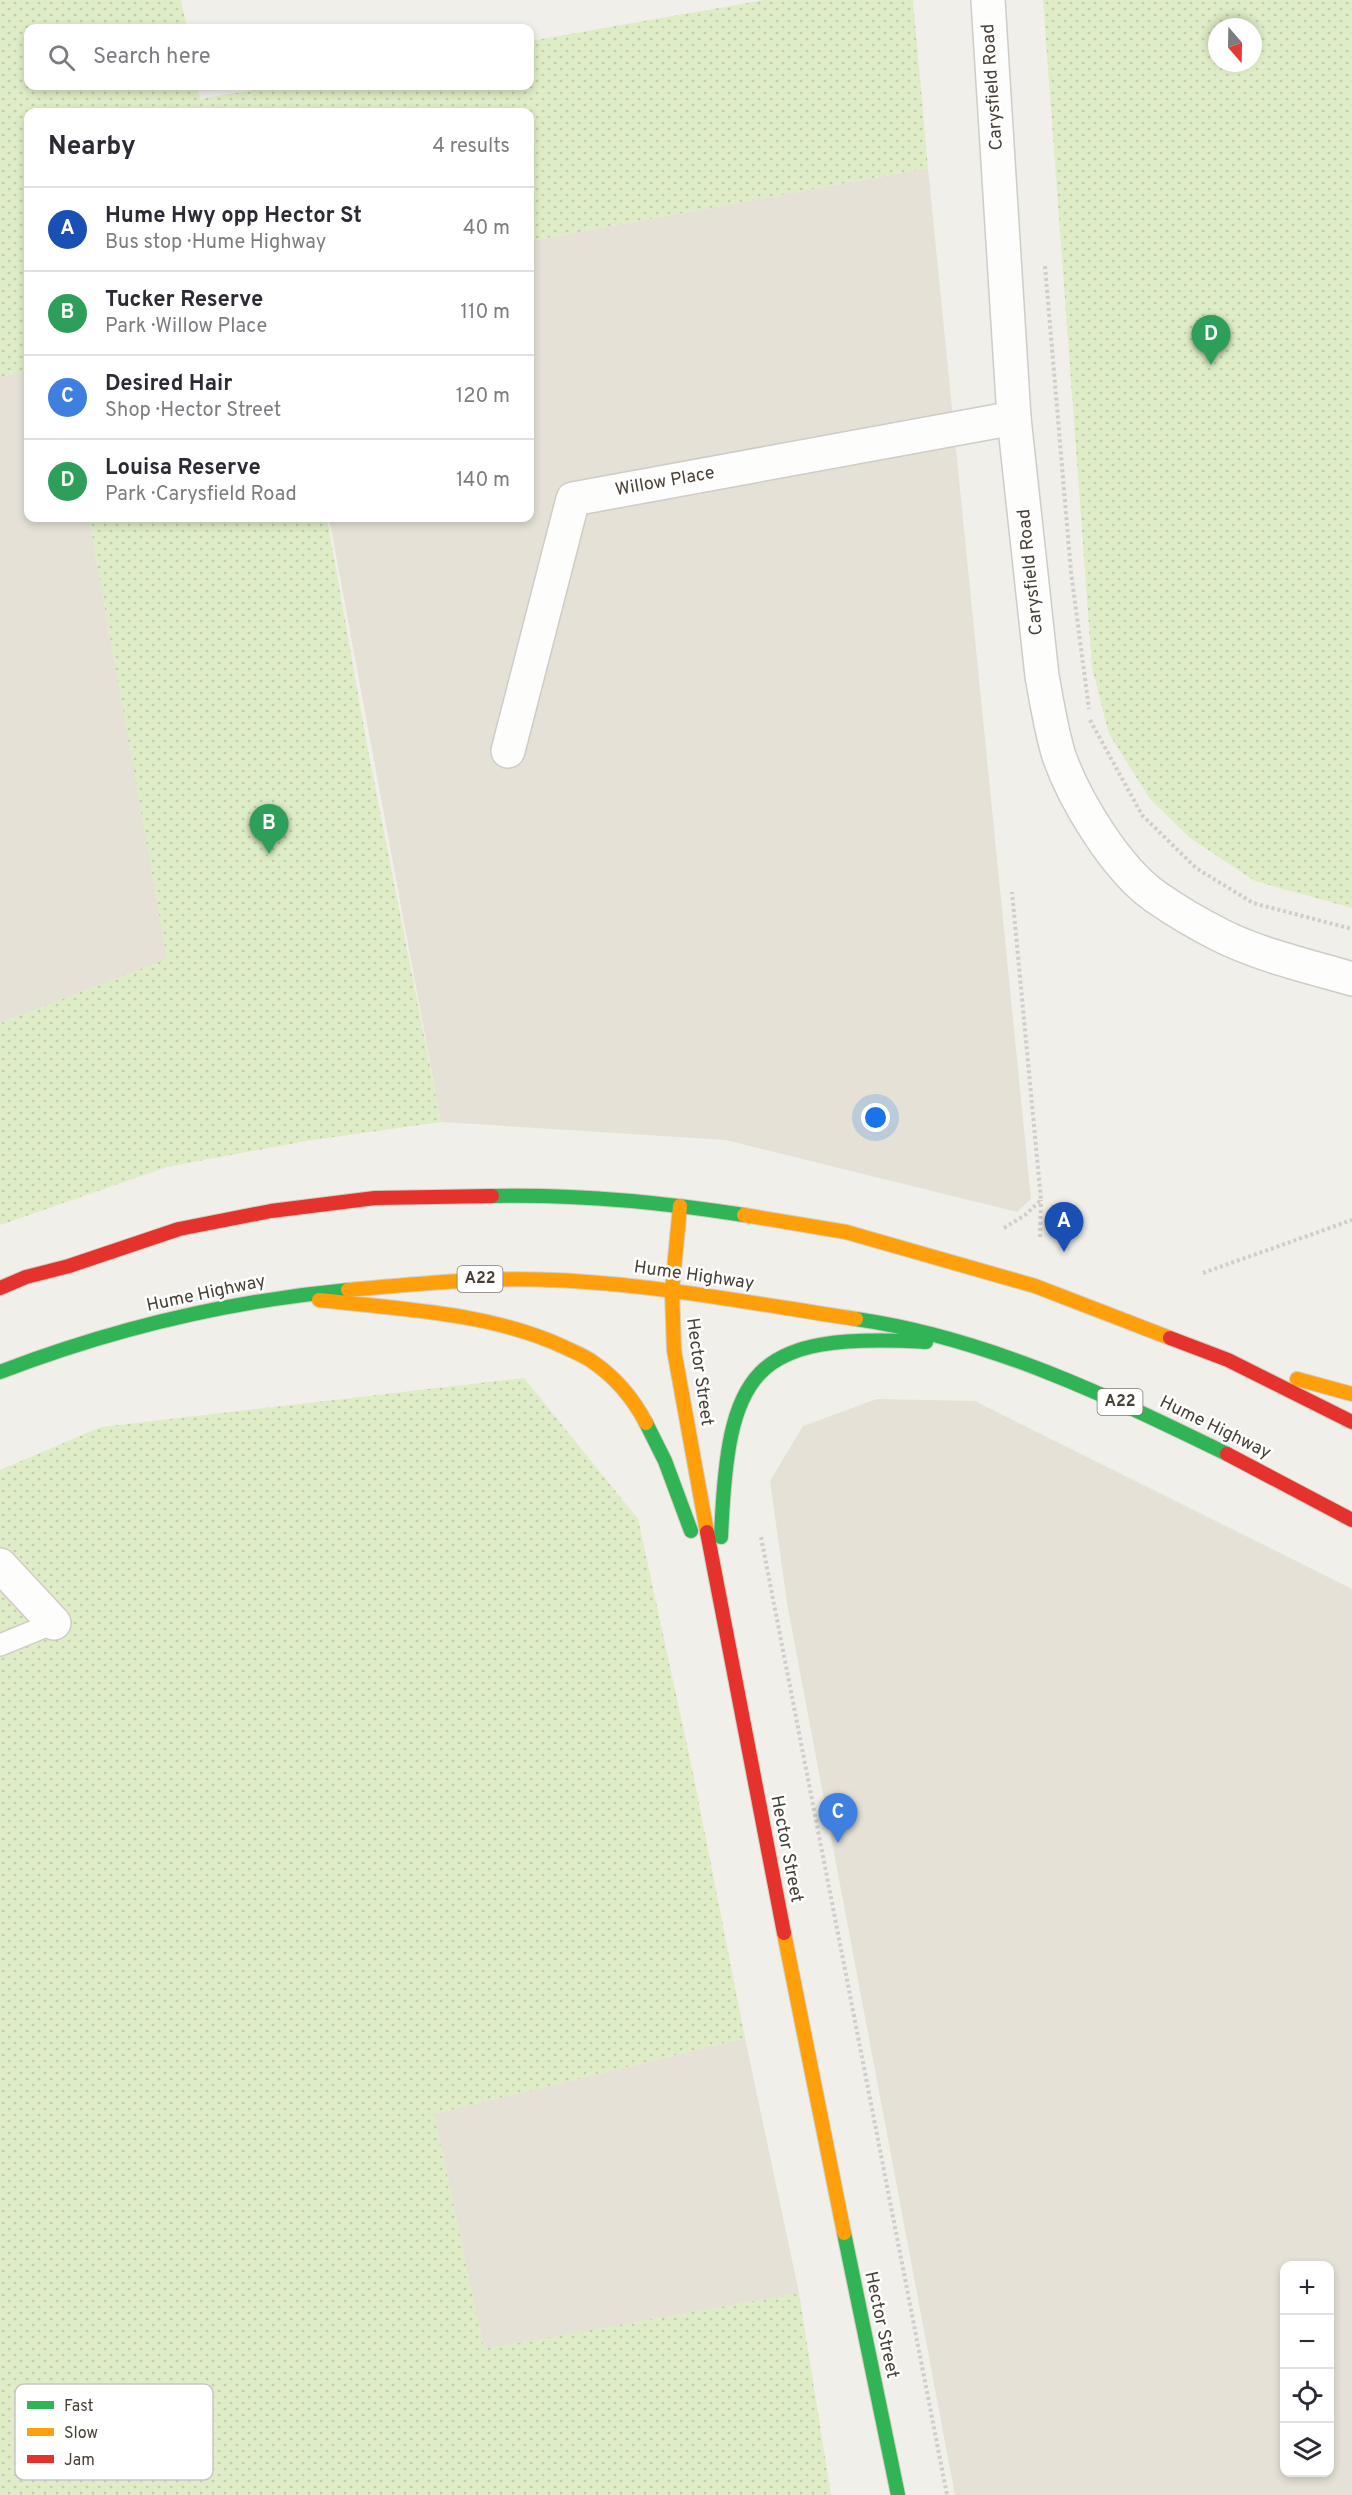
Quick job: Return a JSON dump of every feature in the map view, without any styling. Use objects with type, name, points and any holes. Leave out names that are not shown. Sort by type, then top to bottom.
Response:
[{"type":"main road","points":[[0,1288],[26,1277],[69,1266],[179,1229],[272,1211],[375,1198],[532,1195],[621,1200],[680,1206],[846,1232],[1035,1286],[1228,1360],[1352,1422]]},
{"type":"main road","name":"Hector Street","points":[[680,1206],[672,1291],[674,1350],[718,1596],[820,2121],[898,2495]]},
{"type":"main road","name":"Hume Highway","points":[[0,1372],[34,1359],[162,1320],[287,1296],[467,1279],[552,1280],[628,1285],[878,1322],[977,1346],[1108,1396],[1259,1469],[1352,1520]]},
{"type":"main road","points":[[287,1296],[435,1313],[536,1334],[591,1360],[617,1381],[638,1408],[665,1461],[718,1596]]},
{"type":"main road","points":[[718,1596],[723,1479],[735,1413],[758,1372],[780,1357],[801,1348],[837,1342],[876,1339],[977,1346]]},
{"type":"main road","points":[[1228,1360],[1352,1394]]},
{"type":"street","name":"Carysfield Road","points":[[988,0],[1014,418],[1048,713],[1059,756],[1074,790],[1116,858],[1155,896],[1224,937],[1291,961],[1352,978]]},
{"type":"street","name":"Willow Place","points":[[507,751],[573,498],[1014,418]]},
{"type":"street","points":[[0,1565],[54,1623]]},
{"type":"lane","points":[[0,1645],[54,1623]]},
{"type":"path","points":[[1044,256],[1071,572],[1090,720],[1142,815],[1197,868],[1253,903],[1352,929]]},
{"type":"path","points":[[1012,892],[1041,1200],[1040,1237]]},
{"type":"path","points":[[1004,1228],[1026,1215],[1041,1200]]},
{"type":"path","points":[[1203,1273],[1352,1220]]},
{"type":"path","name":"Hector Street","points":[[759,1530],[947,2495]]},
{"type":"shaded area","points":[[928,168],[1031,1199],[1017,1212],[726,1140],[441,1122],[330,522],[534,522],[534,240]]},
{"type":"shaded area","points":[[24,372],[24,522],[90,522],[168,959],[0,1023],[0,377]]},
{"type":"shaded area","points":[[877,1399],[975,1401],[1352,1589],[1352,2495],[955,2495],[787,1603],[770,1481],[803,1426]]},
{"type":"shaded area","points":[[745,2038],[799,2293],[484,2350],[434,2114]]},
{"type":"green space","points":[[0,0],[181,0],[186,24],[24,24],[24,90],[198,90],[200,99],[253,90],[534,90],[534,40],[764,0],[913,0],[928,168],[534,240],[534,108],[24,108],[24,372],[0,377]]},
{"type":"green space","points":[[1043,0],[1352,0],[1352,908],[1255,881],[1190,838],[1150,799],[1109,734],[1092,667]]},
{"type":"green space","points":[[90,522],[328,522],[368,750],[441,1122],[306,1141],[167,1167],[0,1225],[0,1023],[167,959]]},
{"type":"green space","points":[[524,1378],[638,1519],[693,1773],[745,2038],[434,2114],[484,2349],[799,2293],[831,2495],[0,2495],[0,1470],[101,1427]]},
{"type":"traffic: fast","points":[[492,1196],[555,1196],[618,1200],[744,1215]]},
{"type":"traffic: fast","points":[[0,1372],[85,1343],[171,1319],[259,1301],[348,1290]]},
{"type":"traffic: fast","points":[[856,1319],[905,1328],[1000,1355],[1092,1391],[1227,1454]]},
{"type":"traffic: fast","points":[[721,1537],[731,1434],[743,1399],[761,1373],[786,1355],[821,1345],[867,1341],[926,1342]]},
{"type":"traffic: fast","points":[[646,1423],[665,1461],[691,1531]]},
{"type":"traffic: fast","points":[[844,2233],[898,2495]]},
{"type":"traffic: slow","points":[[680,1206],[672,1291],[674,1350],[707,1532]]},
{"type":"traffic: slow","points":[[744,1215],[846,1232],[1035,1286],[1170,1338]]},
{"type":"traffic: slow","points":[[348,1290],[476,1280],[527,1279],[591,1282],[667,1290],[856,1319]]},
{"type":"traffic: slow","points":[[319,1300],[444,1314],[507,1327],[536,1336],[583,1356],[601,1368],[623,1389],[646,1423]]},
{"type":"traffic: slow","points":[[1297,1379],[1352,1394]]},
{"type":"traffic: slow","points":[[784,1933],[844,2233]]},
{"type":"traffic: jam","points":[[0,1288],[26,1277],[69,1266],[179,1229],[271,1211],[375,1198],[492,1196]]},
{"type":"traffic: jam","points":[[1170,1338],[1228,1360],[1352,1422]]},
{"type":"traffic: jam","points":[[1227,1454],[1352,1520]]},
{"type":"traffic: jam","points":[[707,1532],[784,1933]]},
{"type":"place","name":"Louisa Reserve","points":[[1211,365]]},
{"type":"place","name":"Tucker Reserve","points":[[269,854]]},
{"type":"place","name":"Hume Hwy opp Hector St","points":[[1064,1252]]},
{"type":"place","name":"Desired Hair","points":[[838,1843]]}]
